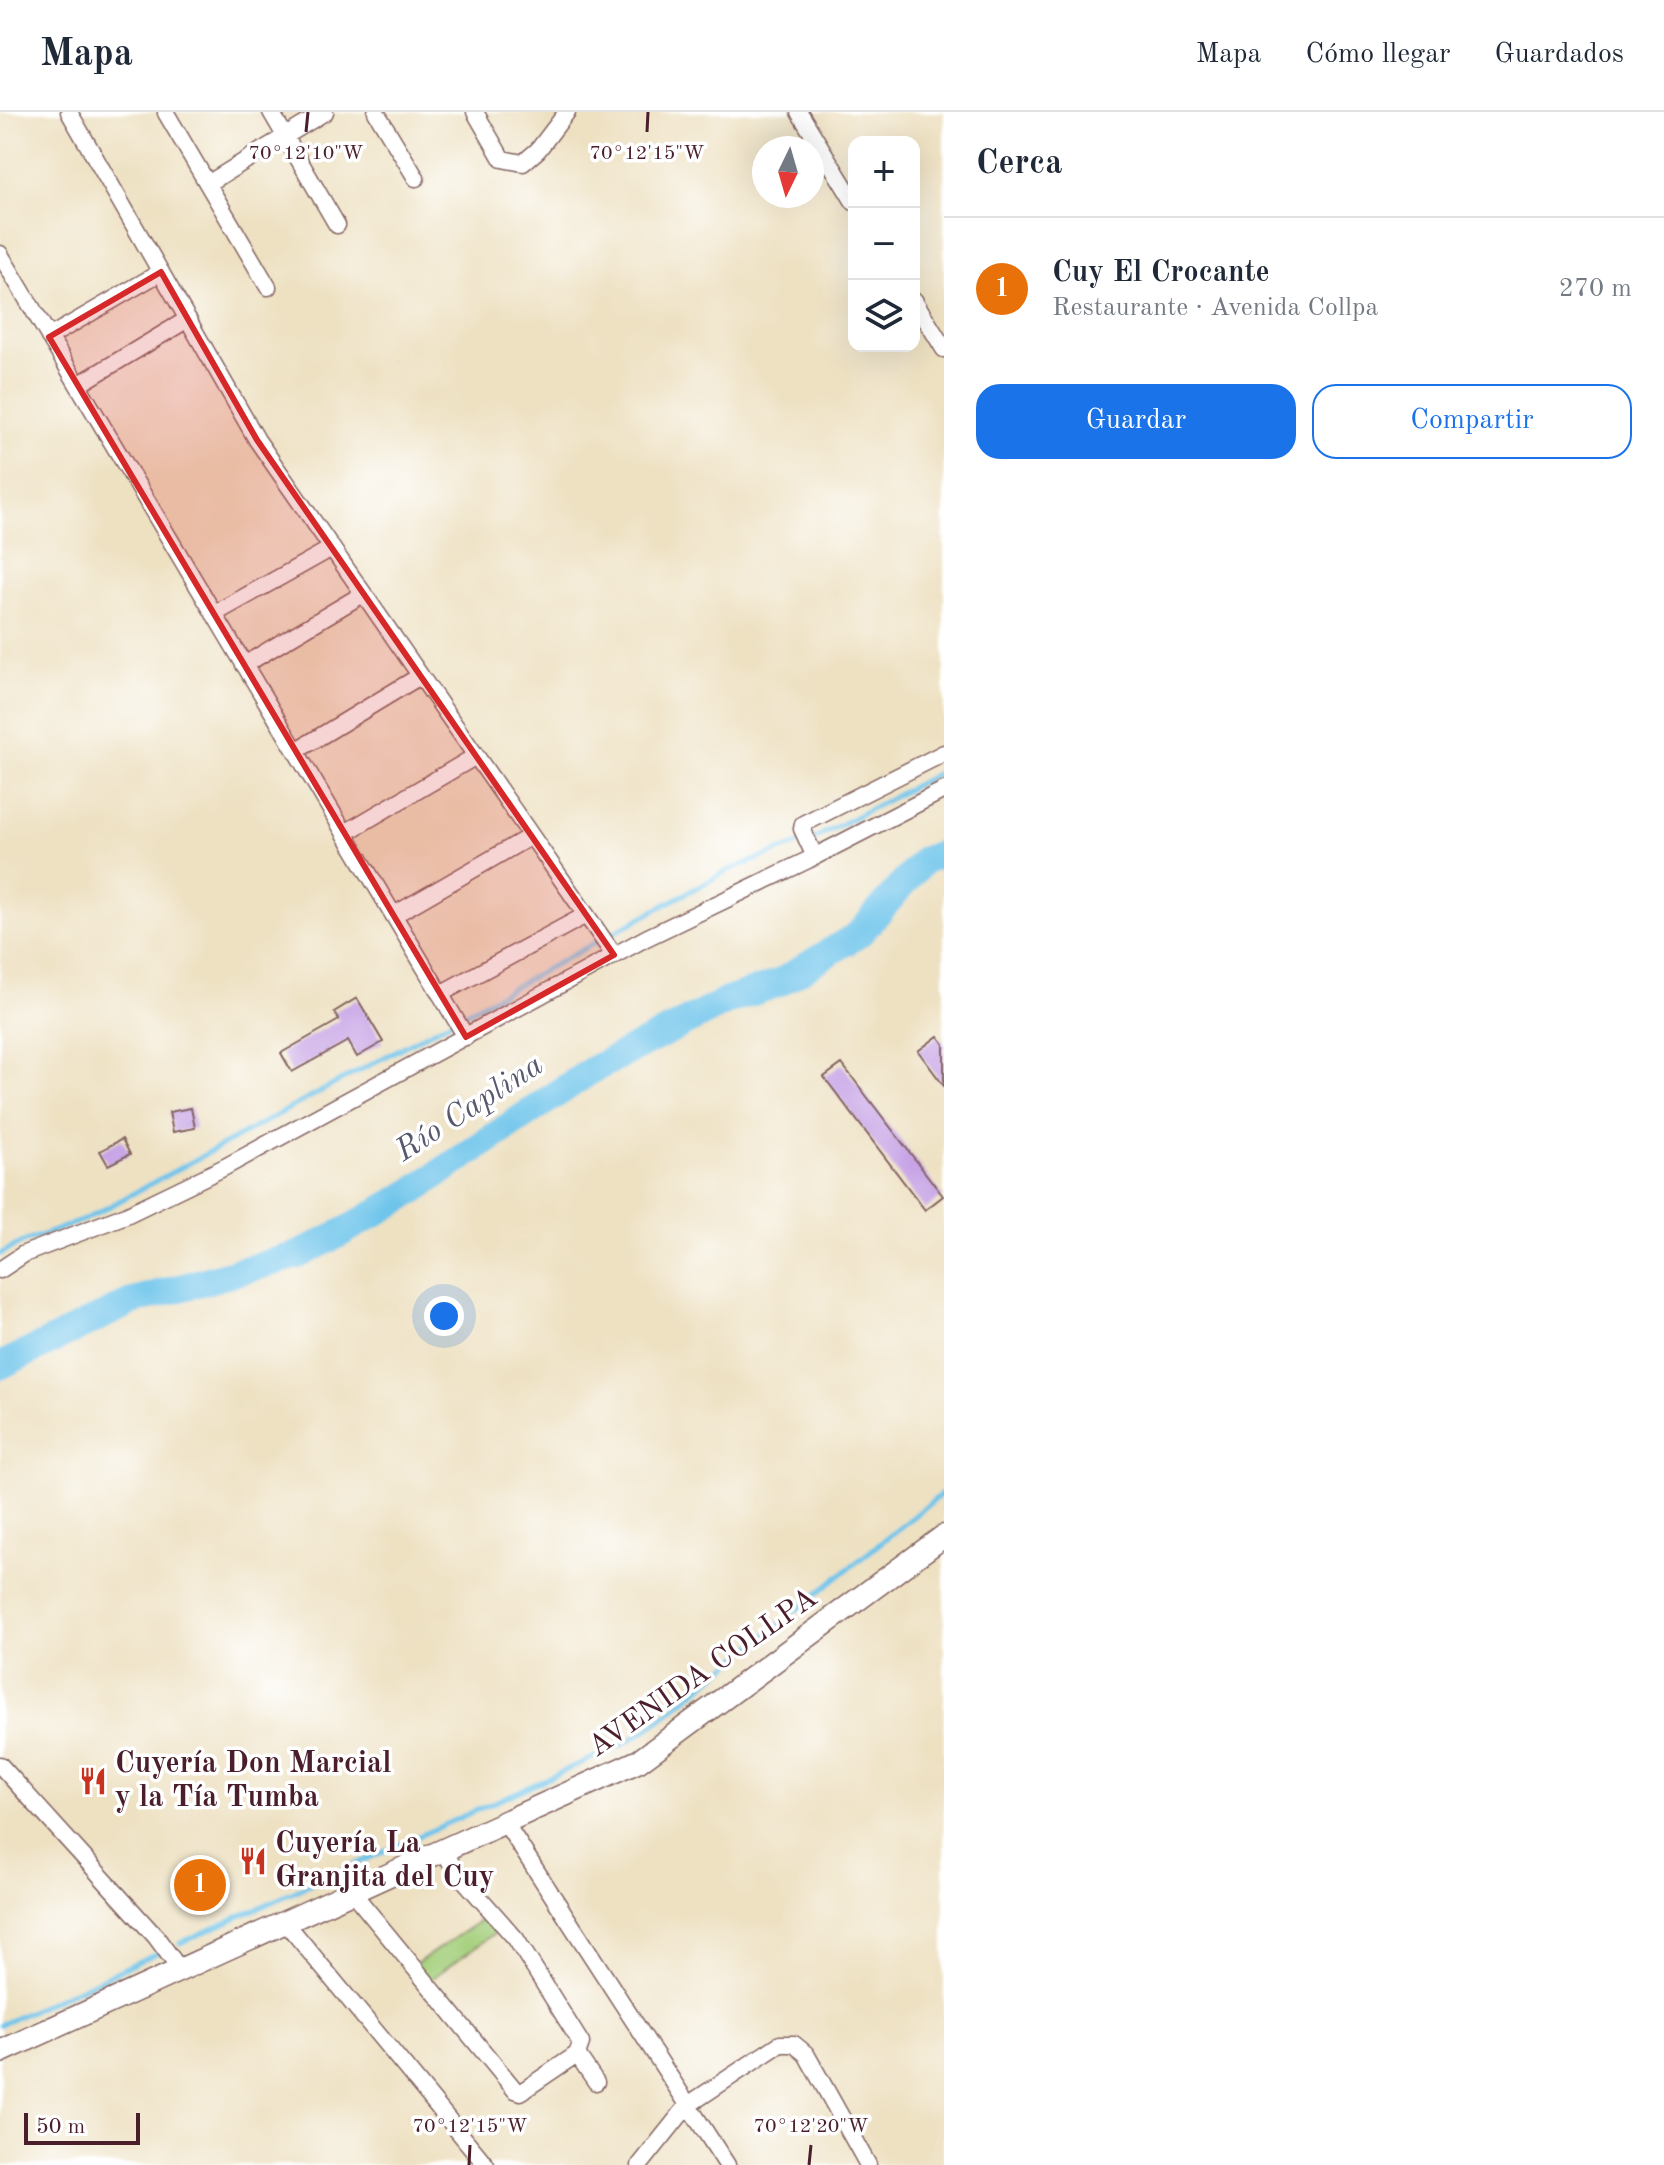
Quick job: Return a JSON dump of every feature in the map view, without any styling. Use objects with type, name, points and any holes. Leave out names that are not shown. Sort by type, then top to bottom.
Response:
[{"type":"main road","name":"AVENIDA COLLPA","points":[[0,2052],[639,1761],[944,1536]]},
{"type":"street","points":[[69,112],[257,440],[606,944]]},
{"type":"street","points":[[271,112],[337,225]]},
{"type":"street","points":[[209,183],[325,112]]},
{"type":"street","points":[[376,112],[416,178]]},
{"type":"street","points":[[475,112],[502,159],[523,163],[538,150],[567,112]]},
{"type":"street","points":[[799,112],[848,192]]},
{"type":"street","points":[[166,113],[268,287]]},
{"type":"street","points":[[0,254],[458,1024]]},
{"type":"street","points":[[49,337],[161,272]]},
{"type":"street","points":[[920,310],[944,349]]},
{"type":"street","points":[[78,385],[188,319]]},
{"type":"street","points":[[214,614],[332,548]]},
{"type":"street","points":[[244,665],[363,594]]},
{"type":"street","points":[[296,751],[420,676]]},
{"type":"street","points":[[810,846],[803,824],[944,753]]},
{"type":"street","points":[[345,833],[476,756]]},
{"type":"street","points":[[0,1270],[24,1254],[126,1215],[225,1167],[458,1024],[606,944],[740,890],[810,846],[944,790]]},
{"type":"street","points":[[394,915],[531,836]]},
{"type":"street","points":[[440,994],[586,915]]},
{"type":"street","points":[[0,1765],[156,1937],[181,1971]]},
{"type":"street","points":[[506,1824],[727,2165]]},
{"type":"street","points":[[353,1893],[515,2090],[527,2089],[577,2054],[581,2043],[516,1939],[456,1871],[443,1850]]},
{"type":"street","points":[[286,1923],[486,2165]]},
{"type":"street","points":[[640,2165],[688,2105],[780,2044],[794,2044],[806,2054],[868,2165]]},
{"type":"street","points":[[577,2054],[596,2082]]},
{"type":"highlighted area","points":[[161,272],[257,440],[614,955],[466,1037],[49,337]]},
{"type":"green space","points":[[487,1916],[498,1931],[428,1981],[414,1965]]},
{"type":"building","points":[[357,998],[383,1042],[357,1057],[348,1041],[292,1072],[281,1053],[339,1020],[334,1012]]},
{"type":"building","points":[[938,1036],[944,1044],[944,1086],[918,1051]]},
{"type":"building","points":[[842,1064],[943,1196],[925,1210],[824,1077]]},
{"type":"building","points":[[191,1108],[195,1128],[173,1132],[169,1112]]},
{"type":"building","points":[[122,1139],[130,1154],[108,1165],[100,1151]]},
{"type":"waterway","points":[[0,1254],[23,1242],[86,1219],[729,870],[817,837],[944,770]]},
{"type":"waterway","name":"Río Caplina","points":[[0,1366],[133,1301],[298,1255],[343,1232],[410,1193],[592,1070],[727,1001],[779,983],[859,934],[924,860],[944,853]]},
{"type":"waterway","points":[[180,1943],[622,1745],[651,1727],[944,1492]]},
{"type":"waterway","points":[[0,2025],[159,1952]]},
{"type":"place","name":"Cuyería Don Marcial y la Tía Tumba","points":[[93,1781]]},
{"type":"place","name":"Cuyería La Granjita del Cuy","points":[[253,1861]]},
{"type":"place","name":"Cuy El Crocante","points":[[200,1885]]}]
